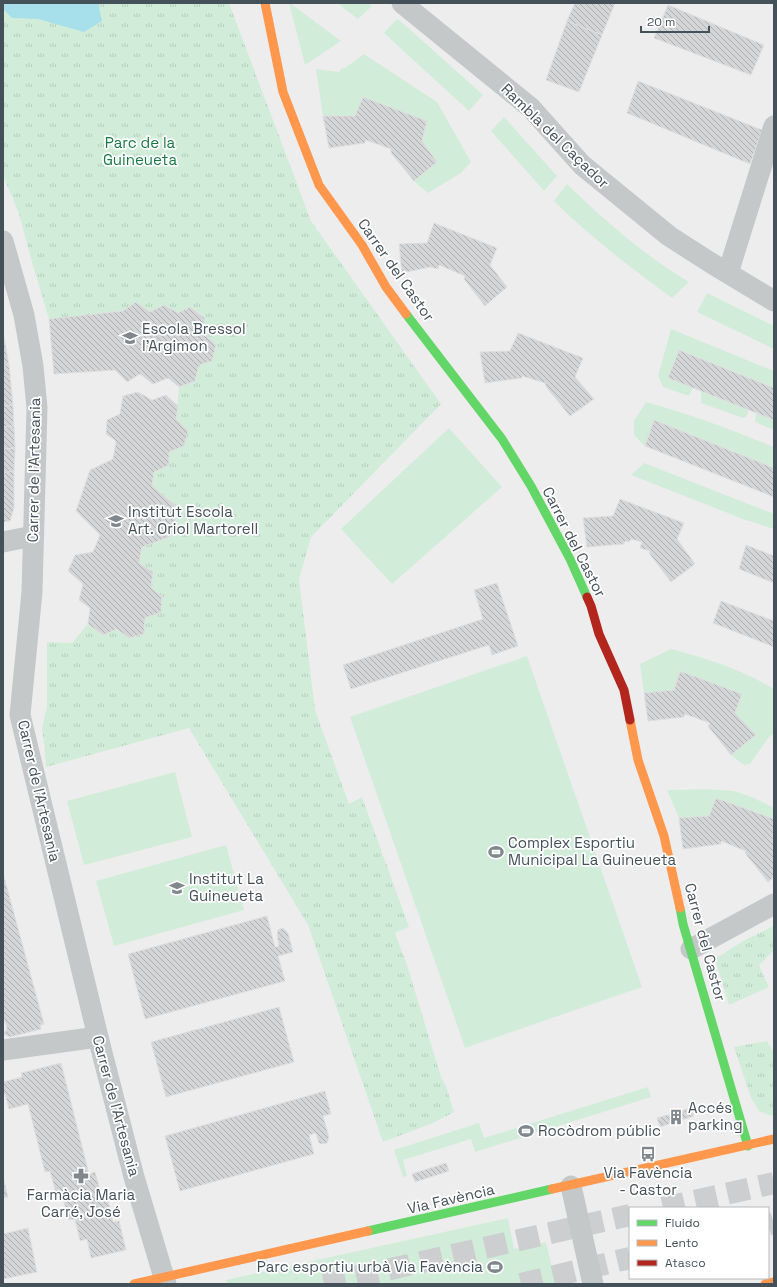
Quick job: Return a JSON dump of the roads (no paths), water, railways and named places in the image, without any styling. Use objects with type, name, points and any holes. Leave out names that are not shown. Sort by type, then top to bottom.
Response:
[{"type":"street","name":"Carrer del Castor","points":[[265,3],[284,92],[320,185],[362,245],[390,292],[502,439],[531,486],[570,559],[591,606],[599,634],[624,690],[638,760],[664,836],[683,924],[748,1146]]},
{"type":"street","name":"Rambla del Caçador","points":[[402,3],[531,108],[582,166],[669,236],[774,300]]},
{"type":"street","points":[[728,273],[774,126]]},
{"type":"street","name":"Carrer de l'Artesania","points":[[3,241],[24,315],[33,366],[37,408],[32,592],[12,717],[134,1177],[165,1281]]},
{"type":"street","points":[[3,542],[33,536]]},
{"type":"street","points":[[691,950],[774,904]]},
{"type":"street","points":[[3,1050],[98,1037]]},
{"type":"street","name":"Via Favència","points":[[134,1284],[165,1281],[774,1139]]},
{"type":"street","points":[[571,1186],[593,1284]]},
{"type":"street","points":[[765,1284],[774,1282]]},
{"type":"water","points":[[5,3],[98,3],[102,21],[84,32],[38,19],[12,18],[3,9],[3,5]]},
{"type":"tunnel","points":[[667,1207],[774,1183]]},
{"type":"tunnel","points":[[324,1284],[629,1215]]},
{"type":"tunnel","points":[[769,1225],[774,1223]]},
{"type":"tunnel","points":[[521,1284],[629,1258]]},
{"type":"place","name":"Escola Bressol l'Argimon","points":[[130,338]]},
{"type":"place","name":"Institut Escola Art. Oriol Martorell","points":[[116,521]]},
{"type":"place","name":"Complex Esportiu Municipal La Guineueta","points":[[496,852]]},
{"type":"place","name":"Institut La Guineueta","points":[[177,888]]},
{"type":"place","name":"Accés parking","points":[[676,1117]]},
{"type":"place","name":"Rocòdrom públic","points":[[526,1131]]},
{"type":"place","name":"Via Favència - Castor","points":[[648,1154]]},
{"type":"place","name":"Farmàcia Maria Carré, José","points":[[81,1176]]},
{"type":"place","name":"Parc esportiu urbà Via Favència","points":[[495,1267]]},
{"type":"park label","name":"Parc de la Guineueta","points":[[140,152]]}]
